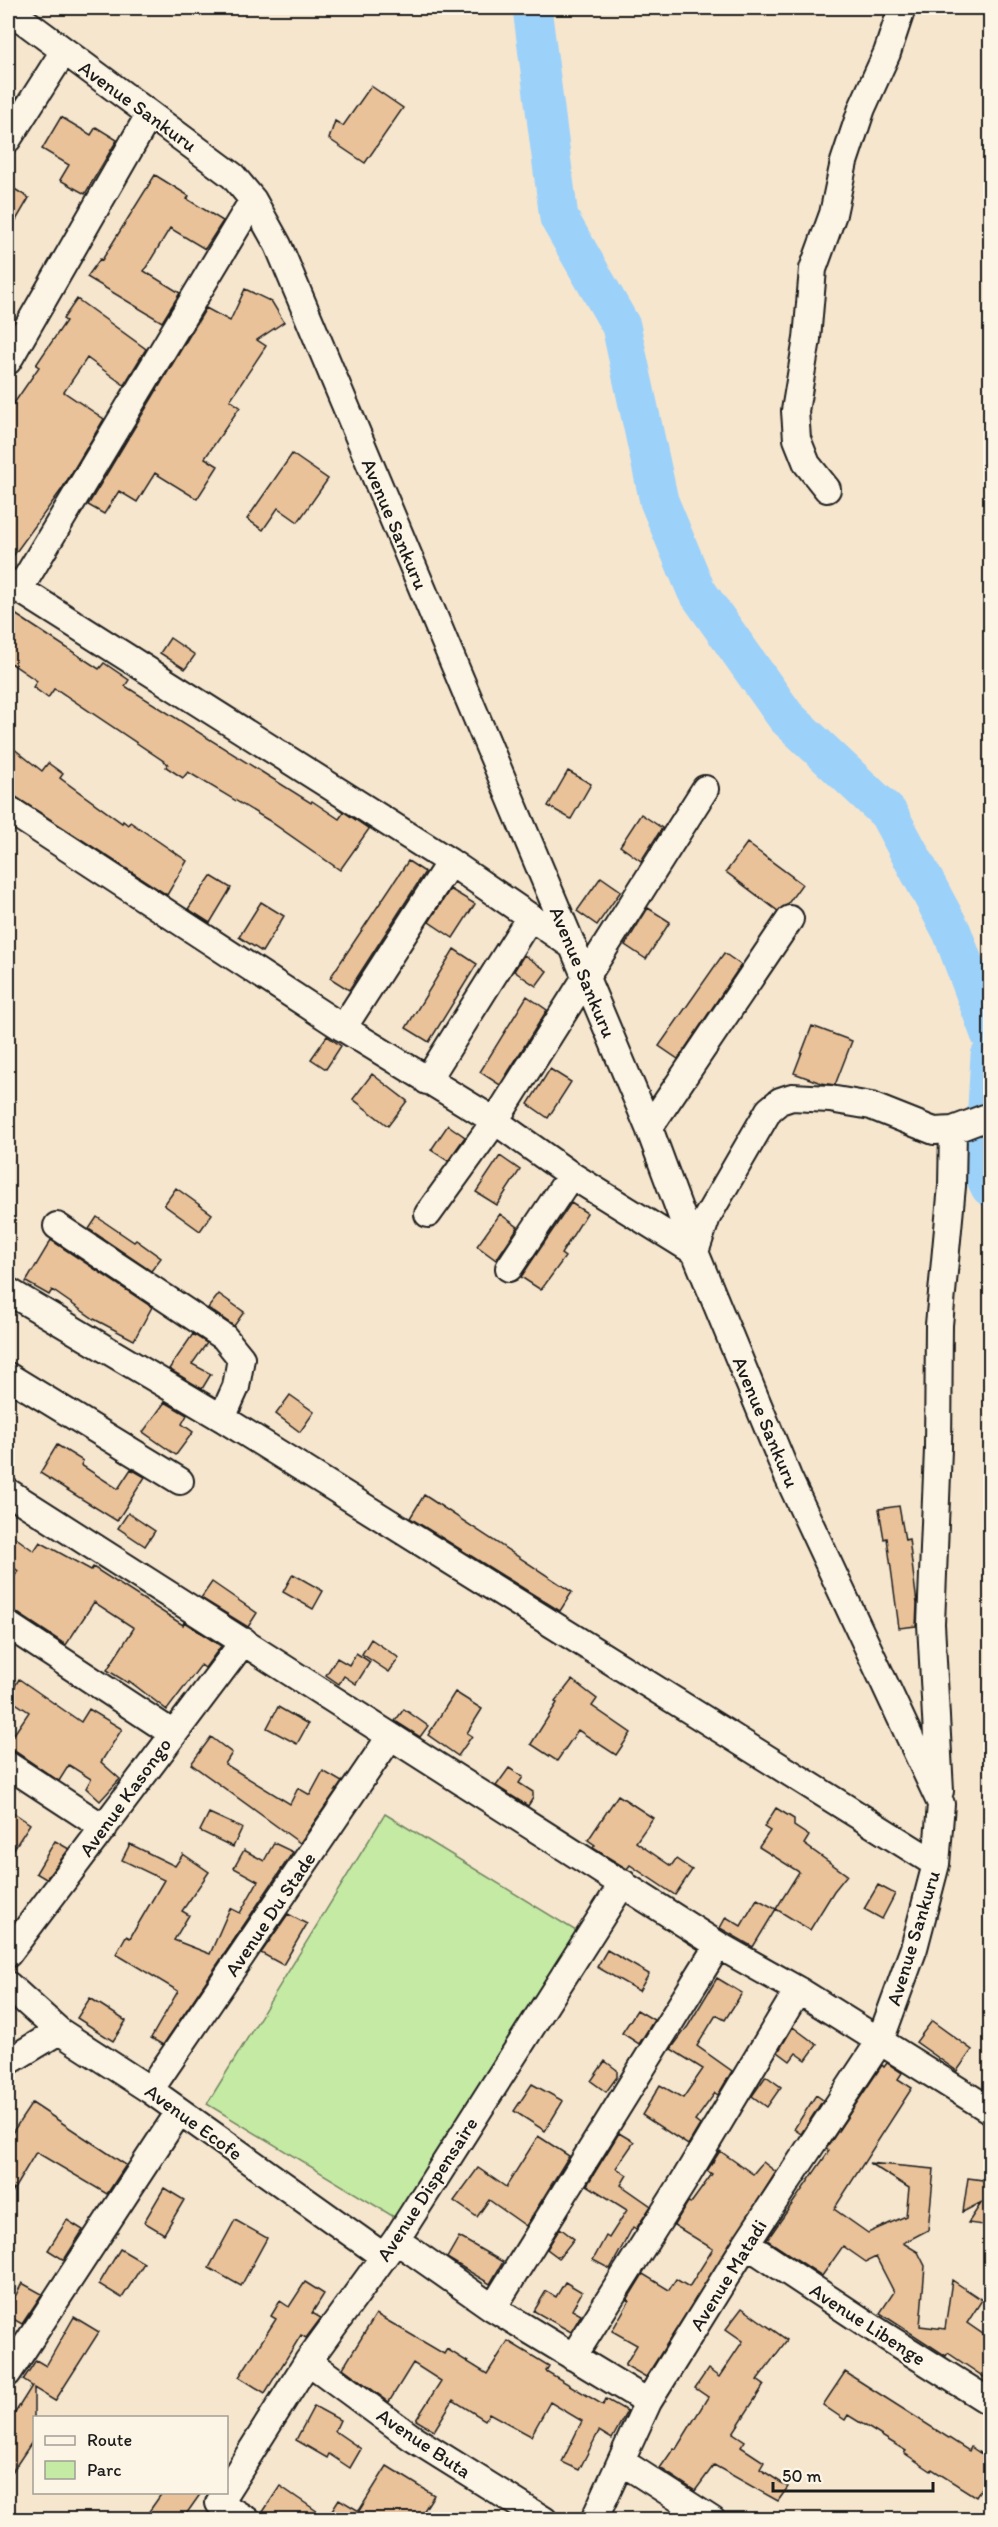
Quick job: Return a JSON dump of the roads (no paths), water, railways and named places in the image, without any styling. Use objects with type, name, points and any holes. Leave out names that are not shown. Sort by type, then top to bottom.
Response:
[{"type":"street","points":[[827,489],[807,464],[797,439],[795,411],[807,339],[813,269],[833,214],[844,162],[862,108],[887,53],[902,8]]},
{"type":"street","name":"Avenue Sankuru","points":[[8,9],[233,176],[253,200],[278,245],[649,1128],[695,1252],[788,1477],[941,1804],[936,1864],[914,1948],[880,2041]]},
{"type":"street","points":[[8,139],[64,51]]},
{"type":"street","points":[[8,361],[149,115]]},
{"type":"street","points":[[253,200],[13,586],[450,862],[571,945]]},
{"type":"street","points":[[428,1214],[495,1121],[705,789]]},
{"type":"street","points":[[8,809],[343,1028],[495,1121],[571,1175],[695,1252],[707,1217],[770,1110],[780,1101],[792,1097],[861,1104],[934,1131],[953,1130],[990,1116]]},
{"type":"street","points":[[343,1028],[450,862]]},
{"type":"street","points":[[427,1081],[530,917]]},
{"type":"street","points":[[649,1128],[790,919]]},
{"type":"street","points":[[941,1804],[931,1624],[938,1449],[939,1325],[952,1186],[953,1130]]},
{"type":"street","points":[[509,1268],[571,1175]]},
{"type":"street","points":[[57,1226],[224,1337],[241,1358],[236,1387],[222,1418]]},
{"type":"street","points":[[8,1291],[222,1418],[936,1864]]},
{"type":"street","points":[[8,1376],[180,1481]]},
{"type":"street","points":[[8,1492],[718,1945],[798,1990],[990,2110]]},
{"type":"street","points":[[8,1625],[172,1733]]},
{"type":"street","name":"Avenue Kasongo","points":[[8,1954],[104,1828],[172,1733],[244,1641]]},
{"type":"street","name":"Avenue Du Stade","points":[[150,2090],[390,1737]]},
{"type":"street","points":[[8,1765],[104,1828]]},
{"type":"street","name":"Avenue Dispensaire","points":[[228,2488],[308,2361],[390,2248],[623,1883]]},
{"type":"street","points":[[493,2308],[718,1945]]},
{"type":"street","name":"Avenue Ecofe","points":[[8,1985],[59,2031],[150,2090],[179,2112],[390,2248],[648,2402]]},
{"type":"street","points":[[573,2356],[682,2184],[798,1990]]},
{"type":"street","points":[[8,2062],[59,2031]]},
{"type":"street","name":"Avenue Matadi","points":[[594,2520],[648,2402],[746,2244],[880,2041]]},
{"type":"street","points":[[8,2373],[179,2112]]},
{"type":"street","name":"Avenue Libenge","points":[[746,2244],[990,2402]]},
{"type":"street","name":"Avenue Buta","points":[[308,2361],[411,2438],[544,2520]]},
{"type":"street","points":[[622,2462],[712,2520]]},
{"type":"street","points":[[220,2501],[247,2520]]},
{"type":"waterway","points":[[532,8],[559,218],[621,326],[659,501],[696,590],[786,717],[888,813],[952,932],[990,1034]]},
{"type":"waterway","points":[[990,1056],[983,1173],[990,1187]]}]
